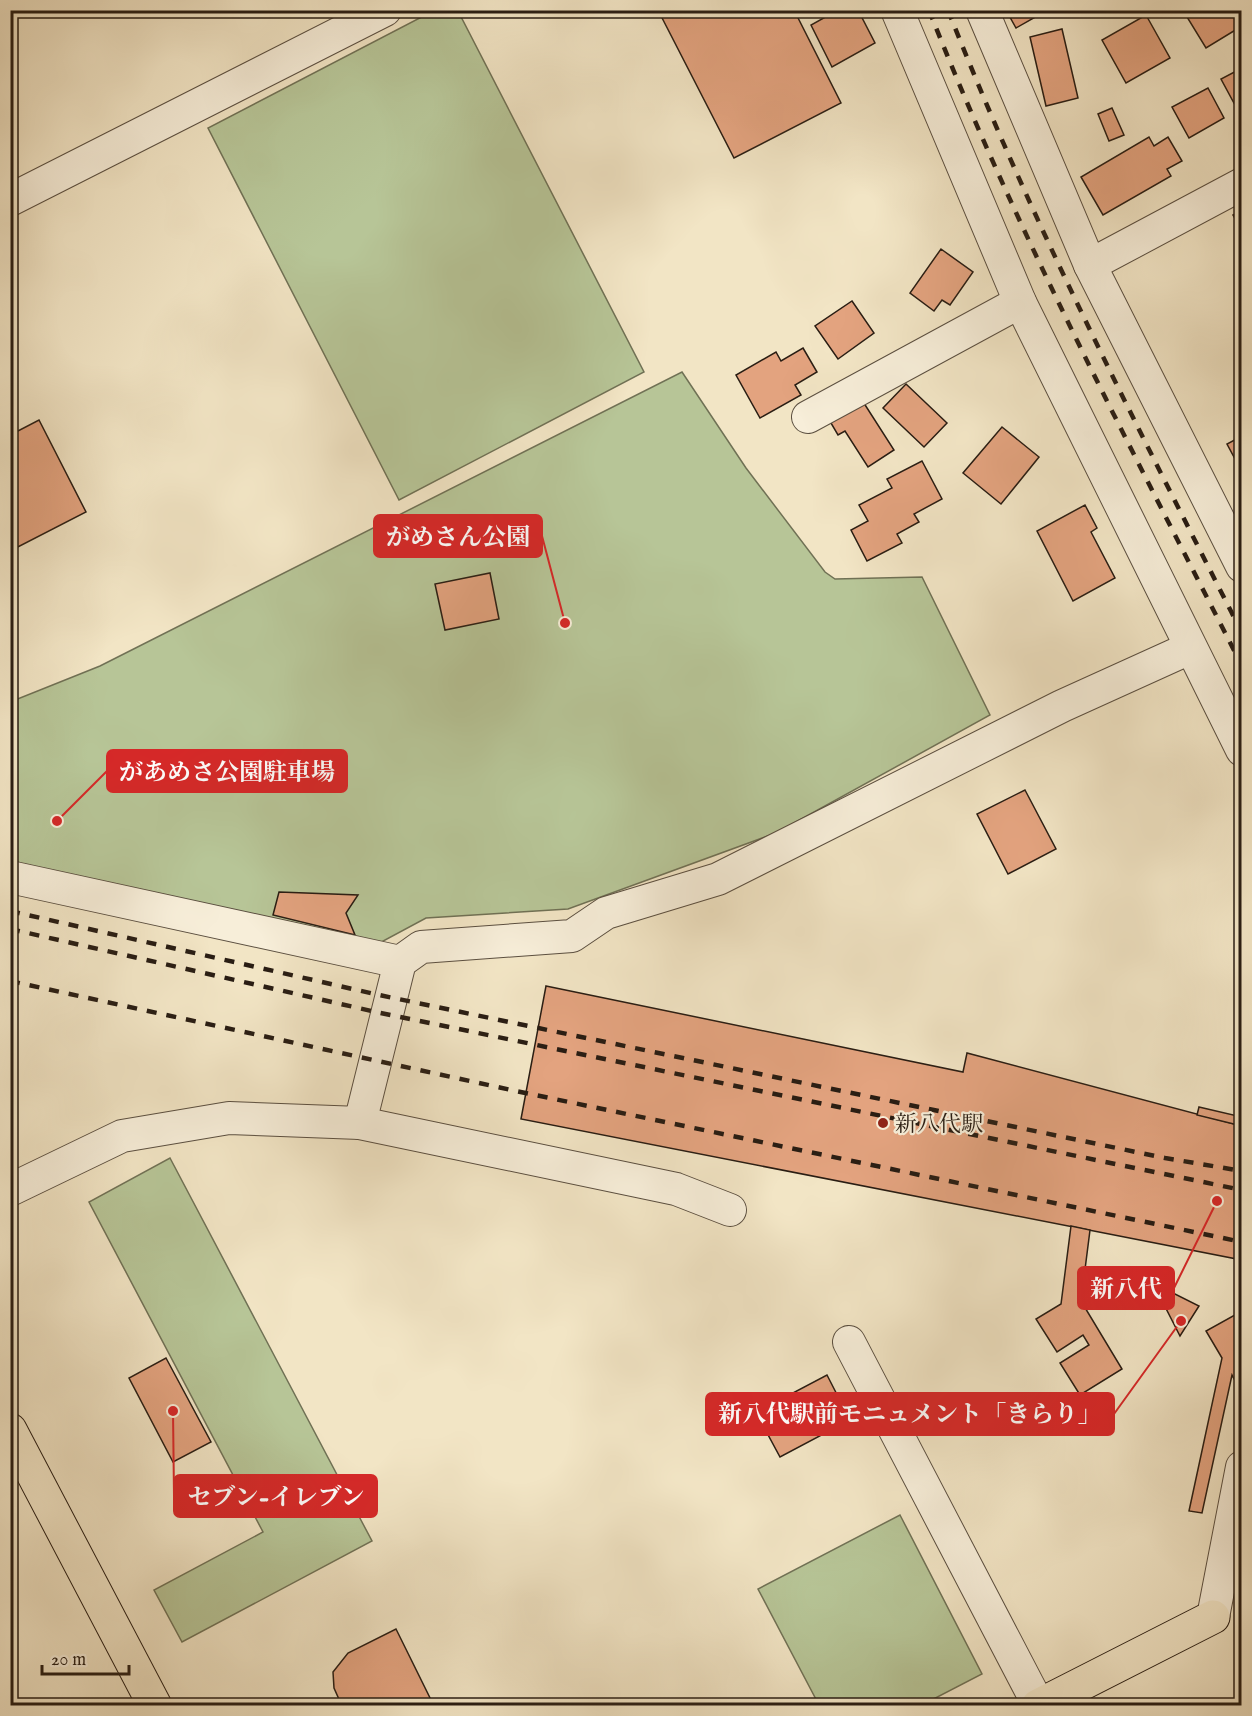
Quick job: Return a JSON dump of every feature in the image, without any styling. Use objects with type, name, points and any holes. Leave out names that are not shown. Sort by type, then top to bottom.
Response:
[{"type":"main road","points":[[10,1430],[155,1706]]},
{"type":"main road","points":[[1039,1705],[1213,1617]]},
{"type":"street","points":[[10,200],[385,10]]},
{"type":"street","points":[[897,10],[1020,302],[1242,750]]},
{"type":"street","points":[[982,10],[1089,265],[1242,566]]},
{"type":"street","points":[[1089,265],[1242,184]]},
{"type":"street","points":[[808,417],[1020,302]]},
{"type":"street","points":[[360,1124],[400,962],[421,947],[572,936],[606,913],[718,879],[1062,706],[1190,648]]},
{"type":"street","points":[[10,877],[400,962]]},
{"type":"street","points":[[10,1190],[122,1136],[229,1118],[360,1124],[676,1189],[730,1210]]},
{"type":"street","points":[[849,1342],[1039,1705]]},
{"type":"street","points":[[1213,1617],[1238,1512],[1242,1467]]},
{"type":"street","points":[[1213,1617],[1242,1602]]},
{"type":"green space","points":[[435,10],[458,11],[644,372],[399,500],[208,128]]},
{"type":"green space","points":[[682,372],[746,468],[825,572],[835,579],[922,577],[990,715],[776,833],[568,909],[426,918],[374,946],[11,875],[10,702],[100,666]]},
{"type":"green space","points":[[170,1158],[372,1541],[182,1642],[154,1590],[263,1532],[89,1202]]},
{"type":"green space","points":[[900,1515],[982,1674],[922,1705],[819,1705],[758,1589]]},
{"type":"building","points":[[658,10],[794,10],[841,103],[734,158]]},
{"type":"building","points":[[838,10],[858,10],[875,43],[832,67],[811,25]]},
{"type":"building","points":[[1006,10],[1036,10],[1039,15],[1016,28]]},
{"type":"building","points":[[1197,10],[1242,10],[1242,26],[1206,48],[1187,17]]},
{"type":"building","points":[[1146,15],[1170,58],[1126,83],[1102,40]]},
{"type":"building","points":[[1062,29],[1078,98],[1046,106],[1030,37]]},
{"type":"building","points":[[1242,68],[1242,118],[1221,79]]},
{"type":"building","points":[[1208,88],[1224,118],[1189,138],[1172,107]]},
{"type":"building","points":[[1112,108],[1124,135],[1109,141],[1098,114]]},
{"type":"building","points":[[1149,137],[1154,146],[1168,137],[1182,161],[1167,169],[1171,176],[1103,215],[1081,177]]},
{"type":"building","points":[[1242,210],[1242,231],[1233,215]]},
{"type":"building","points":[[941,249],[973,272],[950,305],[942,300],[934,311],[910,293]]},
{"type":"building","points":[[852,301],[874,333],[838,359],[815,326]]},
{"type":"building","points":[[803,348],[817,372],[795,385],[801,395],[760,418],[736,375],[776,352],[781,361]]},
{"type":"building","points":[[906,384],[947,423],[924,447],[883,408]]},
{"type":"building","points":[[860,397],[894,450],[868,467],[845,431],[838,435],[828,418]]},
{"type":"building","points":[[10,416],[18,431],[39,420],[86,512],[10,551]]},
{"type":"building","points":[[1002,427],[1039,457],[1001,504],[963,473]]},
{"type":"building","points":[[1242,436],[1242,472],[1227,444]]},
{"type":"building","points":[[922,461],[942,499],[914,514],[919,522],[897,534],[902,543],[867,561],[851,530],[868,521],[859,505],[892,488],[887,479]]},
{"type":"building","points":[[1085,505],[1097,528],[1091,532],[1115,578],[1073,601],[1037,531]]},
{"type":"building","points":[[490,573],[499,619],[445,630],[435,584]]},
{"type":"building","points":[[1025,790],[1056,849],[1008,874],[977,814]]},
{"type":"building","points":[[279,892],[358,895],[346,913],[355,935],[273,915]]},
{"type":"building","name":"新八代駅","points":[[546,986],[963,1072],[967,1053],[1242,1126],[1242,1260],[521,1119]]},
{"type":"building","points":[[1199,1107],[1242,1117],[1242,1126],[1197,1115]]},
{"type":"building","points":[[1071,1226],[1090,1230],[1081,1301],[1122,1369],[1080,1395],[1060,1363],[1089,1345],[1083,1335],[1057,1352],[1036,1319],[1061,1304]]},
{"type":"building","points":[[1153,1283],[1199,1306],[1180,1336]]},
{"type":"building","points":[[1242,1311],[1242,1374],[1234,1379],[1232,1375],[1202,1513],[1189,1511],[1222,1358],[1206,1331]]},
{"type":"building","points":[[166,1358],[211,1442],[173,1462],[129,1378]]},
{"type":"building","points":[[827,1375],[850,1420],[780,1457],[766,1431],[800,1414],[789,1395]]},
{"type":"building","points":[[396,1629],[434,1706],[342,1706],[334,1688],[333,1672],[348,1653]]},
{"type":"railway","points":[[929,10],[963,94],[1038,260],[1242,666]]},
{"type":"railway","points":[[948,10],[980,90],[1051,247],[1125,402],[1242,633]]},
{"type":"railway","points":[[10,911],[379,995],[1165,1158],[1242,1171]]},
{"type":"railway","points":[[10,929],[376,1012],[1242,1190]]},
{"type":"railway","points":[[10,981],[516,1091],[1242,1242]]},
{"type":"place","name":"がめさん公園","points":[[565,623]]},
{"type":"place","name":"があめさ公園駐車場","points":[[57,821]]},
{"type":"place","name":"新八代駅","points":[[883,1123]]},
{"type":"place","name":"新八代","points":[[1217,1201]]},
{"type":"place","name":"新八代駅前モニュメント「きらり」","points":[[1181,1321]]},
{"type":"place","name":"セブン-イレブン","points":[[173,1411]]}]
